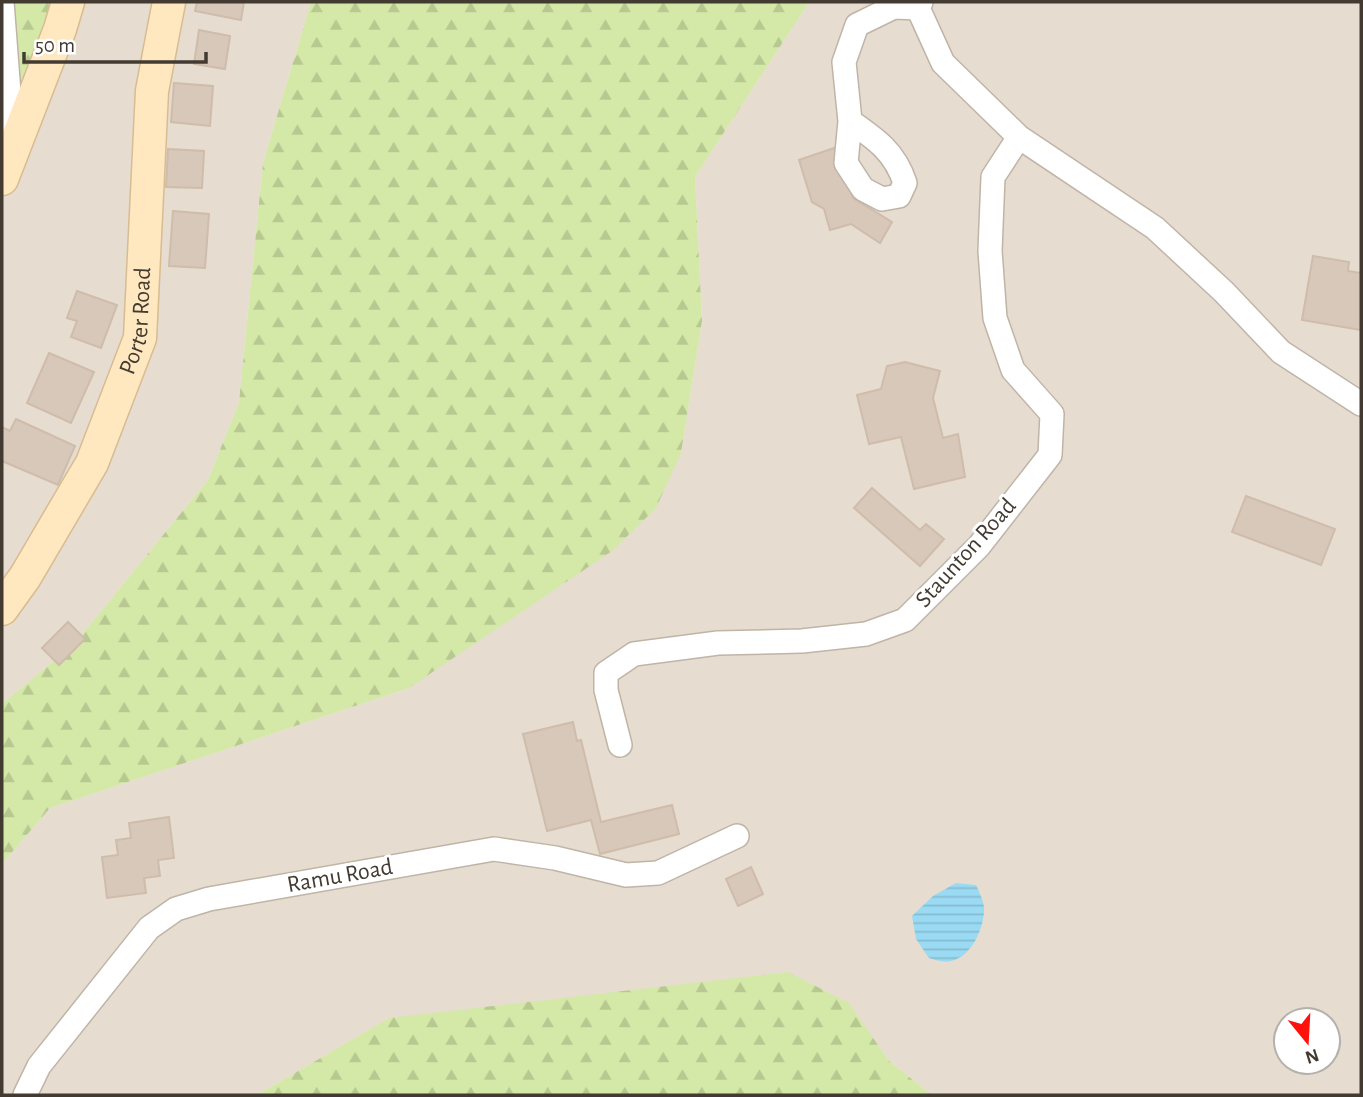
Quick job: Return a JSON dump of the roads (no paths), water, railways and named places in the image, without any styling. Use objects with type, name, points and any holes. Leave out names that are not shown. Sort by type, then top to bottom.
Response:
[{"type":"street","points":[[2,2],[7,165]]},
{"type":"street","points":[[7,165],[68,2]]},
{"type":"street","name":"Porter Road","points":[[2,609],[25,577],[92,463],[140,338],[152,91],[169,2]]},
{"type":"street","points":[[850,121],[844,62],[857,25],[894,7],[920,5],[943,63],[1019,137],[1155,228],[1224,292],[1281,352],[1361,404]]},
{"type":"street","name":"Staunton Road","points":[[620,745],[606,690],[606,673],[634,654],[718,643],[802,641],[866,634],[905,620],[979,546],[1050,454],[1052,414],[1013,370],[995,318],[990,251],[993,177],[1019,137]]},
{"type":"street","name":"Ramu Road","points":[[25,1095],[38,1066],[149,928],[176,909],[209,898],[494,849],[555,858],[626,875],[658,873],[737,836]]},
{"type":"water","points":[[956,883],[977,887],[984,907],[980,931],[971,947],[958,958],[946,962],[929,958],[916,939],[912,916],[933,896]]}]
